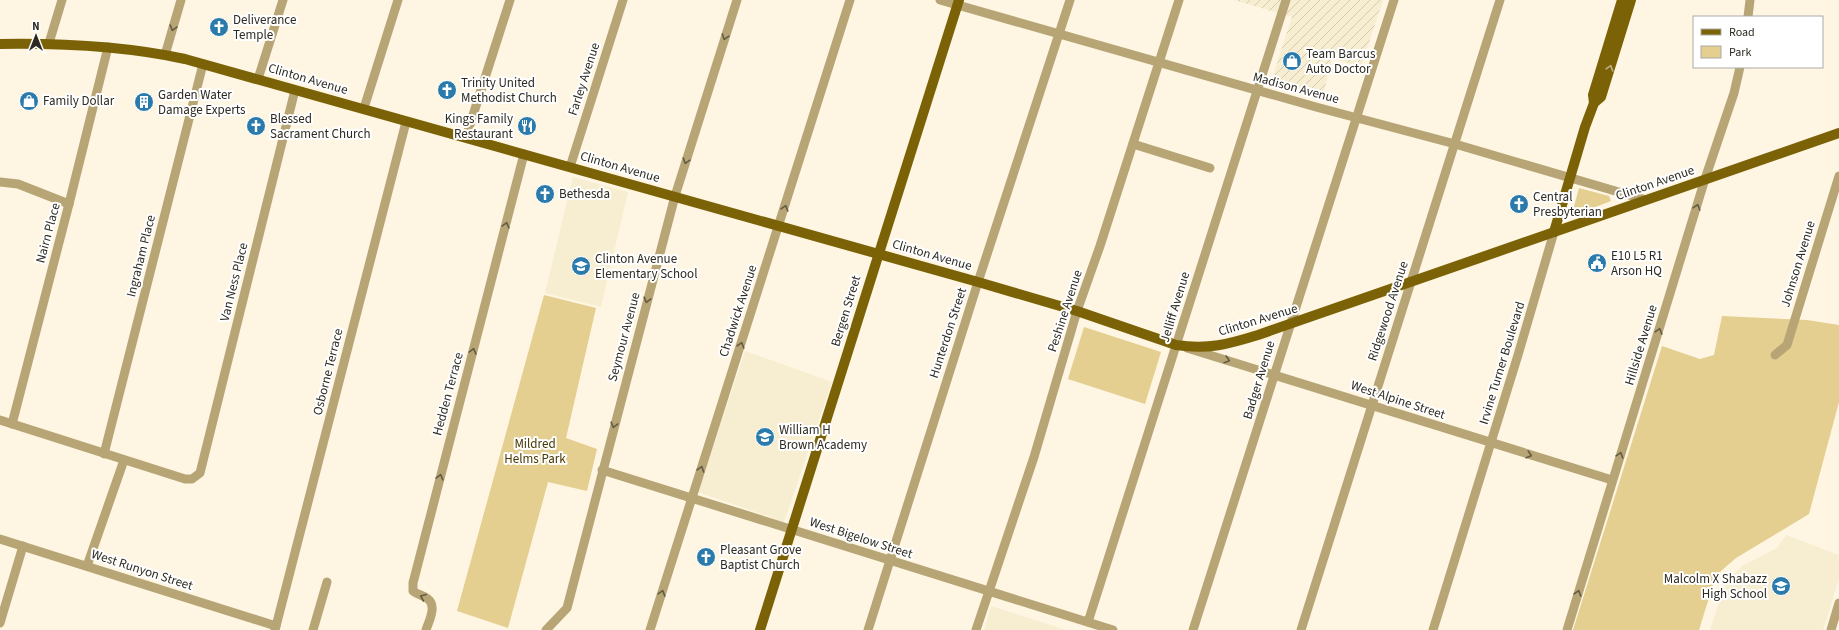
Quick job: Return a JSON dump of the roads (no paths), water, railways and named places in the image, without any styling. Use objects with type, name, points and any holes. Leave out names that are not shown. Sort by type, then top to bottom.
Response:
[{"type":"main road","name":"Irvine Turner Boulevard","points":[[1554,232],[1594,103],[1593,95],[1622,0]]},
{"type":"main road","name":"Irvine Turner Boulevard","points":[[1594,103],[1601,97],[1631,0]]},
{"type":"main road","name":"Bergen Street","points":[[760,630],[958,2]]},
{"type":"main road","name":"Clinton Avenue","points":[[0,44],[49,43],[108,47],[165,55],[203,64],[364,108],[406,122],[466,137],[978,282],[1077,311],[1176,345],[1192,347],[1217,346],[1290,324],[1839,133]]},
{"type":"street","points":[[49,43],[62,0]]},
{"type":"street","points":[[165,55],[182,0]]},
{"type":"street","points":[[258,79],[283,0]]},
{"type":"street","points":[[364,108],[398,0]]},
{"type":"street","points":[[466,137],[510,0]]},
{"type":"street","name":"Farley Avenue","points":[[570,167],[624,0]]},
{"type":"street","name":"Seymour Avenue","points":[[546,630],[567,608],[675,196],[737,0]]},
{"type":"street","name":"Chadwick Avenue","points":[[650,630],[850,0]]},
{"type":"street","name":"Madison Avenue","points":[[940,0],[958,2],[1059,35],[1455,144],[1646,200]]},
{"type":"street","name":"Hunterdon Street","points":[[868,630],[978,282],[1070,0]]},
{"type":"street","name":"Peshine Avenue","points":[[976,630],[1034,457],[1077,311],[1179,0]]},
{"type":"street","name":"Jelliff Avenue","points":[[1088,622],[1286,0]]},
{"type":"street","name":"Badger Avenue","points":[[1193,630],[1394,0]]},
{"type":"street","name":"Ridgewood Avenue","points":[[1301,630],[1500,0]]},
{"type":"street","points":[[1748,16],[1750,0]]},
{"type":"street","name":"Nairn Place","points":[[12,424],[108,47]]},
{"type":"street","name":"Ingraham Place","points":[[104,454],[203,64]]},
{"type":"street","name":"Hillside Avenue","points":[[1567,630],[1612,480],[1734,93],[1740,68]]},
{"type":"street","name":"Van Ness Place","points":[[124,460],[185,479],[195,478],[200,473],[295,90]]},
{"type":"street","name":"Osborne Terrace","points":[[276,628],[406,122]]},
{"type":"street","points":[[1133,144],[1210,168]]},
{"type":"street","name":"Hedden Terrace","points":[[426,630],[433,608],[431,603],[426,598],[413,592],[413,583],[524,154]]},
{"type":"street","name":"Johnson Avenue","points":[[1775,355],[1787,345],[1839,176]]},
{"type":"street","points":[[0,182],[18,184],[69,204]]},
{"type":"street","name":"Irvine Turner Boulevard","points":[[1433,630],[1491,444],[1554,232]]},
{"type":"street","name":"West Alpine Street","points":[[1176,345],[1371,405],[1491,444],[1612,480]]},
{"type":"street","points":[[0,420],[124,460],[87,566]]},
{"type":"street","name":"West Bigelow Street","points":[[602,470],[1113,630]]},
{"type":"street","name":"West Runyon Street","points":[[0,539],[276,628]]},
{"type":"street","points":[[0,623],[23,546]]},
{"type":"street","points":[[313,630],[327,582]]},
{"type":"street","points":[[1830,630],[1839,603]]},
{"type":"place","name":"Deliverance Temple","points":[[219,27]]},
{"type":"place","name":"Team Barcus Auto Doctor","points":[[1292,61]]},
{"type":"place","name":"Trinity United Methodist Church","points":[[447,90]]},
{"type":"place","name":"Family Dollar","points":[[29,101]]},
{"type":"place","name":"Garden Water Damage Experts","points":[[144,102]]},
{"type":"place","name":"Blessed Sacrament Church","points":[[256,126]]},
{"type":"place","name":"Kings Family Restaurant","points":[[527,126]]},
{"type":"place","name":"Bethesda","points":[[545,194]]},
{"type":"place","name":"Central Presbyterian","points":[[1519,204]]},
{"type":"place","name":"E10 L5 R1 Arson HQ","points":[[1597,263]]},
{"type":"place","name":"Clinton Avenue Elementary School","points":[[581,266]]},
{"type":"place","name":"William H Brown Academy","points":[[765,437]]},
{"type":"place","name":"Pleasant Grove Baptist Church","points":[[706,557]]},
{"type":"place","name":"Malcolm X Shabazz High School","points":[[1781,586]]},
{"type":"park label","name":"Mildred Helms Park","points":[[535,452]]}]
